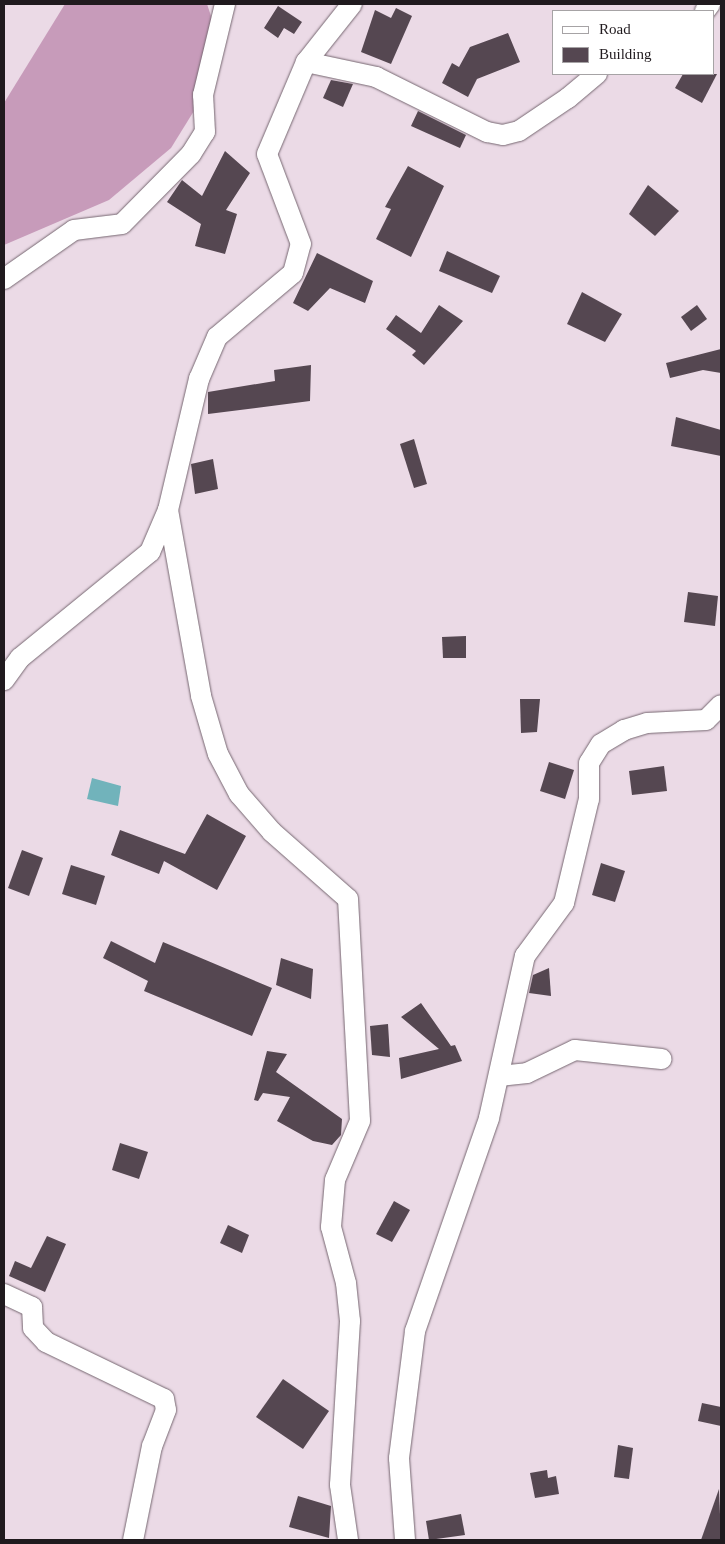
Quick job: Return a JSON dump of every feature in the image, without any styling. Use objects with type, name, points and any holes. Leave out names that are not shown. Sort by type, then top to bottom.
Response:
[{"type":"street","points":[[4,279],[74,230],[122,224],[191,154],[205,132],[203,96],[225,4]]},
{"type":"street","points":[[4,680],[20,658],[150,552],[168,510],[199,379],[216,337],[293,273],[301,244],[267,154],[306,62],[352,4]]},
{"type":"street","points":[[306,62],[376,77],[487,132],[503,134],[519,131],[596,75]]},
{"type":"street","points":[[168,510],[201,696],[218,754],[239,794],[272,832],[348,899],[360,1121],[335,1180],[331,1227],[346,1283],[350,1321],[340,1485],[348,1540]]},
{"type":"street","points":[[405,1540],[399,1458],[415,1332],[499,1076],[504,1035],[525,956],[564,903],[589,799],[589,763],[601,744],[624,730],[647,723],[706,720],[721,705]]},
{"type":"street","points":[[499,1076],[527,1073],[575,1050],[662,1058]]},
{"type":"street","points":[[4,1294],[32,1306],[33,1328],[46,1342],[164,1399],[166,1410],[152,1446],[133,1540]]},
{"type":"shaded area","points":[[65,4],[207,4],[212,19],[197,106],[171,148],[109,200],[4,245],[4,103]]},
{"type":"water","points":[[92,778],[121,786],[118,806],[87,799]]},
{"type":"building","points":[[278,6],[302,22],[294,34],[284,28],[278,38],[264,28]]},
{"type":"building","points":[[396,8],[412,16],[391,64],[361,52],[375,10],[391,18]]},
{"type":"building","points":[[508,33],[520,62],[477,79],[468,97],[442,83],[452,63],[459,67],[470,47]]},
{"type":"building","points":[[717,74],[702,103],[675,88],[682,75]]},
{"type":"building","points":[[331,80],[353,84],[343,107],[323,98]]},
{"type":"building","points":[[418,111],[466,135],[460,148],[411,126]]},
{"type":"building","points":[[225,151],[250,173],[226,210],[237,214],[225,254],[195,246],[201,224],[167,202],[182,180],[202,196]]},
{"type":"building","points":[[408,166],[444,186],[411,257],[376,239],[391,209],[385,207]]},
{"type":"building","points":[[648,185],[679,211],[655,236],[629,214]]},
{"type":"building","points":[[447,251],[500,276],[492,293],[439,271]]},
{"type":"building","points":[[317,253],[373,281],[365,303],[330,288],[308,311],[293,303]]},
{"type":"building","points":[[582,292],[622,314],[605,342],[567,324]]},
{"type":"building","points":[[439,305],[463,321],[424,365],[412,355],[416,351],[386,329],[396,315],[421,333]]},
{"type":"building","points":[[697,305],[707,319],[691,331],[681,317]]},
{"type":"building","points":[[721,349],[721,373],[703,370],[670,378],[666,363]]},
{"type":"building","points":[[311,365],[310,401],[208,414],[208,392],[275,381],[274,370]]},
{"type":"building","points":[[676,417],[721,430],[721,456],[671,446]]},
{"type":"building","points":[[414,439],[427,484],[414,488],[400,444]]},
{"type":"building","points":[[213,459],[218,489],[195,494],[191,464]]},
{"type":"building","points":[[688,592],[718,596],[715,626],[684,622]]},
{"type":"building","points":[[466,636],[466,658],[443,658],[442,637]]},
{"type":"building","points":[[520,699],[540,699],[537,732],[521,733]]},
{"type":"building","points":[[549,762],[574,770],[565,799],[540,791]]},
{"type":"building","points":[[664,766],[667,791],[632,795],[629,771]]},
{"type":"building","points":[[207,814],[246,836],[217,890],[164,861],[159,874],[111,855],[120,830],[185,854]]},
{"type":"building","points":[[22,850],[43,858],[29,896],[8,888]]},
{"type":"building","points":[[601,863],[625,871],[615,902],[592,895]]},
{"type":"building","points":[[71,865],[105,876],[96,905],[62,894]]},
{"type":"building","points":[[111,941],[155,963],[163,942],[272,988],[252,1036],[144,991],[148,981],[103,958]]},
{"type":"building","points":[[281,958],[313,969],[311,999],[276,985]]},
{"type":"building","points":[[549,968],[551,996],[529,993],[533,975]]},
{"type":"building","points":[[421,1003],[451,1046],[455,1045],[462,1061],[401,1079],[399,1058],[439,1049],[401,1017]]},
{"type":"building","points":[[388,1024],[390,1057],[372,1055],[370,1026]]},
{"type":"building","points":[[267,1051],[287,1054],[276,1072],[342,1119],[341,1135],[332,1145],[313,1141],[277,1121],[290,1097],[263,1093],[258,1101],[254,1100]]},
{"type":"building","points":[[120,1143],[148,1152],[139,1179],[112,1170]]},
{"type":"building","points":[[394,1201],[410,1210],[392,1242],[376,1234]]},
{"type":"building","points":[[228,1225],[249,1235],[242,1253],[220,1243]]},
{"type":"building","points":[[47,1236],[66,1244],[45,1292],[9,1276],[15,1261],[31,1268]]},
{"type":"building","points":[[283,1379],[329,1411],[303,1449],[256,1417]]},
{"type":"building","points":[[702,1403],[721,1407],[721,1426],[698,1421]]},
{"type":"building","points":[[618,1445],[633,1448],[629,1479],[614,1477]]},
{"type":"building","points":[[547,1470],[548,1478],[556,1476],[559,1494],[535,1498],[530,1473]]},
{"type":"building","points":[[719,1489],[721,1540],[701,1540]]},
{"type":"building","points":[[298,1496],[331,1506],[329,1538],[289,1527]]},
{"type":"building","points":[[461,1514],[465,1535],[429,1540],[426,1521]]}]
